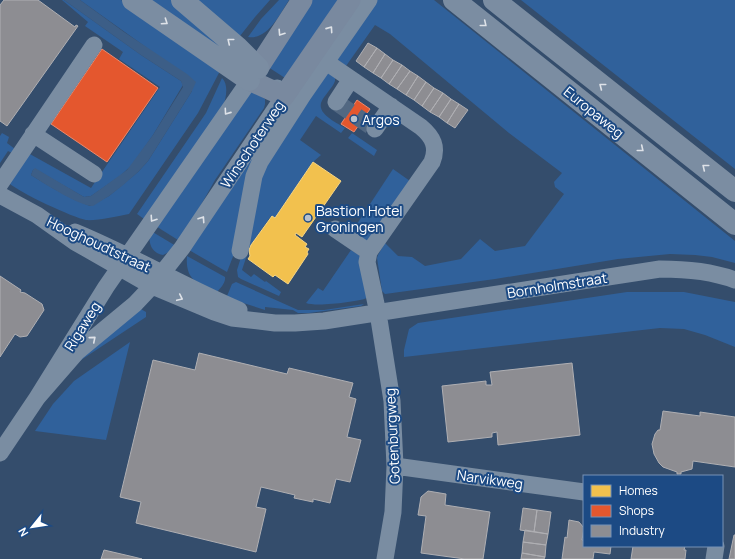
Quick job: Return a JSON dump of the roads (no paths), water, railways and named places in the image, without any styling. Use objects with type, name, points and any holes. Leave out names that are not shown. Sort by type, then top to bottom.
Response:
[{"type":"highway","points":[[133,0],[254,74]]},
{"type":"highway","points":[[182,0],[237,47],[254,74]]},
{"type":"highway","name":"Europaweg","points":[[454,0],[735,224]]},
{"type":"highway","name":"Europaweg","points":[[494,0],[735,191]]},
{"type":"main road","points":[[284,96],[254,74],[302,0]]},
{"type":"main road","name":"Winschoterweg","points":[[284,96],[320,57],[350,0]]},
{"type":"street","name":"Winschoterweg","points":[[240,251],[254,176],[260,162],[303,95],[320,57],[369,0]]},
{"type":"street","points":[[0,184],[94,45]]},
{"type":"street","points":[[320,57],[426,131],[433,140],[435,151],[432,162],[369,252],[368,262],[378,313]]},
{"type":"street","points":[[124,262],[254,74]]},
{"type":"street","points":[[336,102],[352,79]]},
{"type":"street","name":"Winschoterweg","points":[[157,279],[182,248],[284,96]]},
{"type":"street","points":[[376,129],[391,106]]},
{"type":"street","points":[[33,134],[94,174]]},
{"type":"street","name":"Hooghoudtstraat","points":[[0,195],[37,215],[75,242],[124,262]]},
{"type":"street","points":[[335,229],[369,252]]},
{"type":"street","name":"Bornholmstraat","points":[[124,262],[157,279],[204,295],[263,321],[275,323],[324,321],[660,269],[703,272],[726,276],[735,280]]},
{"type":"street","name":"Rigaweg","points":[[0,453],[37,398],[106,287],[124,262]]},
{"type":"street","name":"Rigaweg","points":[[37,398],[77,352],[135,304],[157,279]]},
{"type":"street","name":"Gotenburgweg","points":[[378,313],[392,401],[395,466],[393,512],[385,559]]},
{"type":"street","name":"Narvikweg","points":[[395,466],[583,492]]},
{"type":"street","points":[[714,559],[716,547]]},
{"type":"tunnel","points":[[336,102],[375,129]]},
{"type":"place","name":"Argos","points":[[354,119]]},
{"type":"place","name":"Bastion Hotel Groningen","points":[[308,218]]}]
